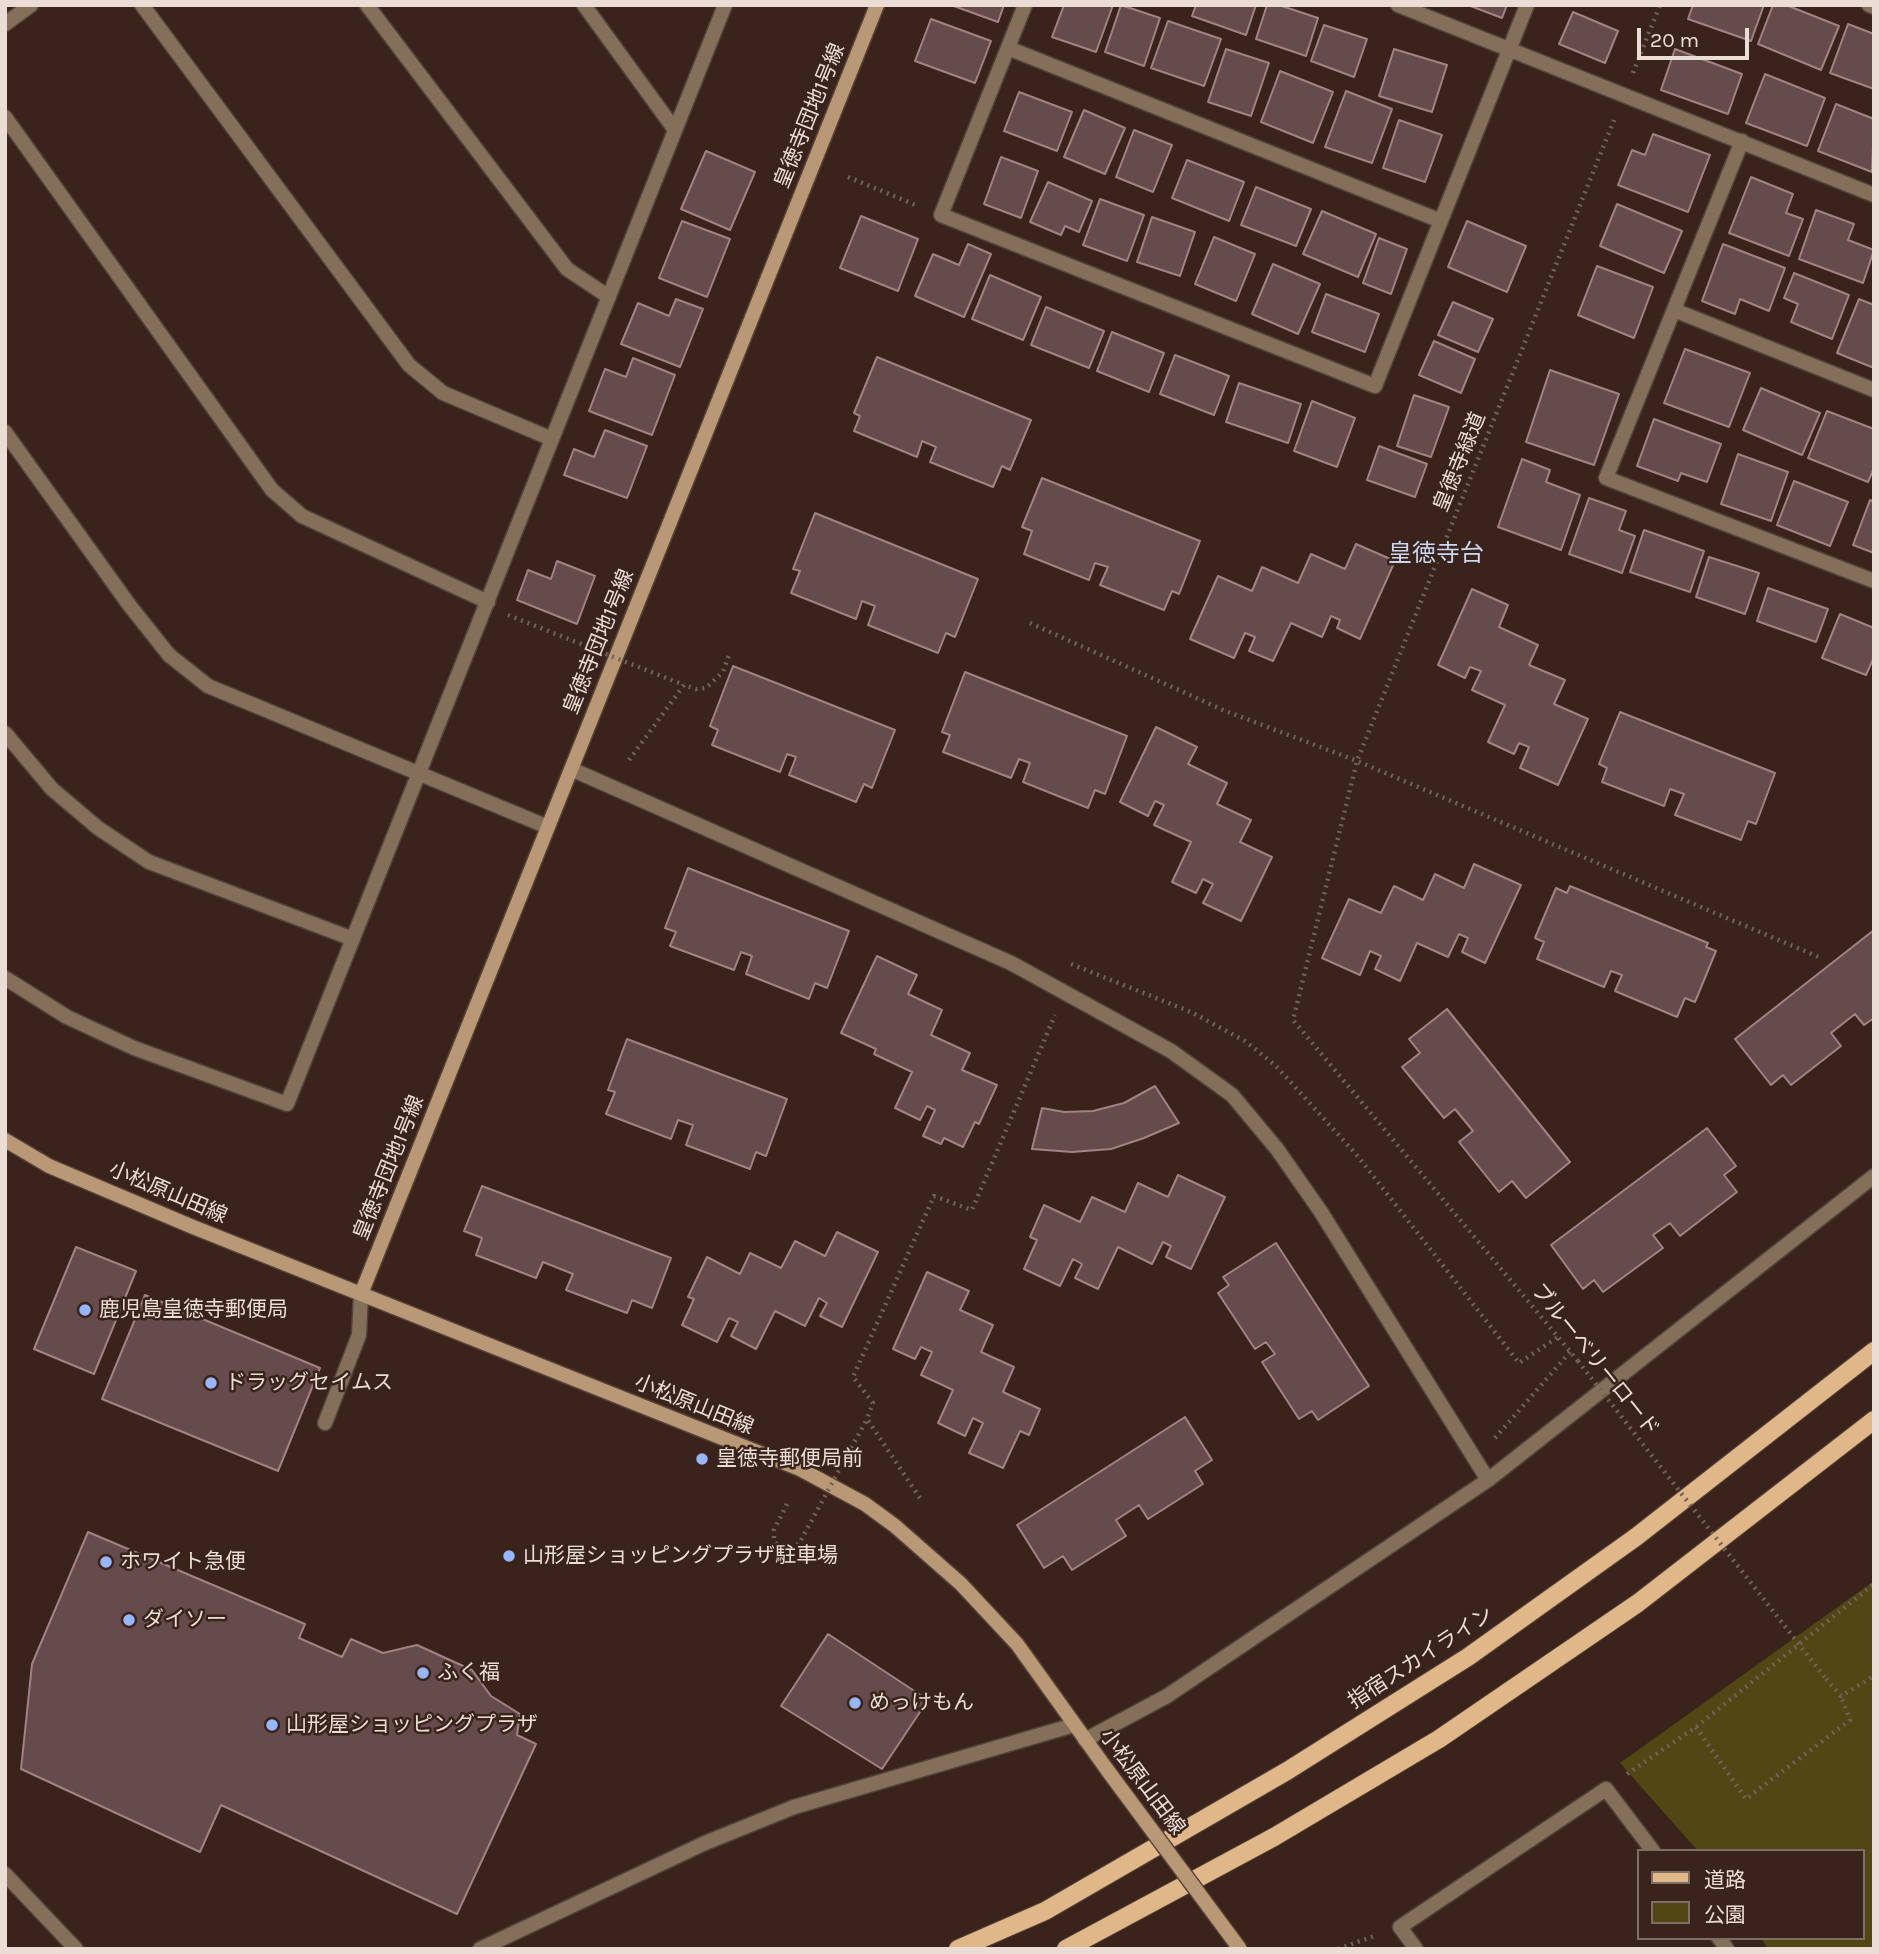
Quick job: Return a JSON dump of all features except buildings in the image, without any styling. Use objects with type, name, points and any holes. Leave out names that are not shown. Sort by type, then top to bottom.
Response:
[{"type":"main road","name":"指宿スカイライン","points":[[958,1949],[1058,1904],[1287,1771],[1468,1657],[1636,1537],[1874,1351]]},
{"type":"main road","points":[[1066,1949],[1273,1837],[1439,1739],[1639,1603],[1874,1420]]},
{"type":"street","points":[[5,24],[31,5]]},
{"type":"street","points":[[142,5],[409,365],[443,393],[552,439]]},
{"type":"street","points":[[367,5],[567,269],[609,298]]},
{"type":"street","points":[[584,5],[675,130]]},
{"type":"street","points":[[5,978],[68,1017],[134,1048],[287,1104],[725,5]]},
{"type":"street","name":"皇徳寺団地1号線","points":[[361,1294],[877,5]]},
{"type":"street","points":[[1025,5],[941,215],[1375,386],[1527,5]]},
{"type":"street","points":[[1398,5],[1874,195]]},
{"type":"street","points":[[1869,5],[1874,7]]},
{"type":"street","points":[[1008,48],[1441,221]]},
{"type":"street","points":[[5,117],[272,490],[302,516],[488,602]]},
{"type":"street","points":[[1742,141],[1606,478],[1874,581]]},
{"type":"street","points":[[1674,310],[1874,390]]},
{"type":"street","points":[[5,432],[130,606],[169,655],[208,686],[548,827]]},
{"type":"street","points":[[5,733],[52,789],[98,828],[149,862],[353,939]]},
{"type":"street","points":[[571,769],[1011,962],[1171,1051],[1232,1095],[1277,1149],[1321,1212],[1488,1480]]},
{"type":"street","name":"小松原山田線","points":[[5,1140],[49,1166],[193,1227],[800,1469],[865,1504],[895,1526],[970,1594],[1017,1644],[1240,1949]]},
{"type":"street","points":[[1085,1740],[1167,1696],[1488,1480],[1874,1176]]},
{"type":"street","points":[[326,1423],[359,1335],[361,1294]]},
{"type":"street","points":[[480,1949],[705,1843],[794,1807],[1074,1725]]},
{"type":"street","points":[[1416,1949],[1400,1927],[1606,1789],[1651,1849]]},
{"type":"street","points":[[5,1874],[76,1949]]},
{"type":"path","name":"皇徳寺緑道","points":[[1293,1020],[1357,761],[1660,5]]},
{"type":"path","points":[[848,177],[941,215]]},
{"type":"path","points":[[508,615],[696,689],[706,688],[723,672],[730,652]]},
{"type":"path","points":[[1030,623],[1223,710],[1357,761],[1821,958]]},
{"type":"path","points":[[629,760],[684,685]]},
{"type":"path","points":[[1061,964],[1074,964],[1191,1012],[1245,1041],[1275,1065],[1356,1154],[1519,1363],[1558,1337]]},
{"type":"path","points":[[787,1504],[774,1530],[774,1541],[782,1550],[793,1550],[867,1419],[873,1403],[853,1377],[934,1196],[972,1210],[1065,992]]},
{"type":"path","name":"ブルーベリーロード","points":[[1293,1020],[1558,1337],[1841,1696]]},
{"type":"path","points":[[1495,1438],[1570,1352]]},
{"type":"path","points":[[867,1419],[920,1498]]},
{"type":"path","points":[[1606,1789],[1696,1727],[1874,1584]]},
{"type":"path","points":[[1696,1727],[1746,1799],[1850,1720],[1841,1696],[1874,1676]]},
{"type":"path","points":[[1338,1949],[1400,1927]]},
{"type":"green space","points":[[1874,1581],[1874,1949],[1768,1949],[1762,1940],[1865,1940],[1865,1849],[1696,1849],[1620,1763]]},
{"type":"place","name":"鹿児島皇徳寺郵便局","points":[[85,1310]]},
{"type":"place","name":"ドラッグセイムス","points":[[211,1383]]},
{"type":"place","name":"皇徳寺郵便局前","points":[[702,1459]]},
{"type":"place","name":"山形屋ショッピングプラザ駐車場","points":[[509,1556]]},
{"type":"place","name":"ホワイト急便","points":[[106,1562]]},
{"type":"place","name":"ダイソー","points":[[129,1620]]},
{"type":"place","name":"ふく福","points":[[423,1673]]},
{"type":"place","name":"めっけもん","points":[[855,1703]]},
{"type":"place","name":"山形屋ショッピングプラザ","points":[[272,1725]]},
{"type":"district","name":"皇徳寺台","points":[[1436,554]]}]
